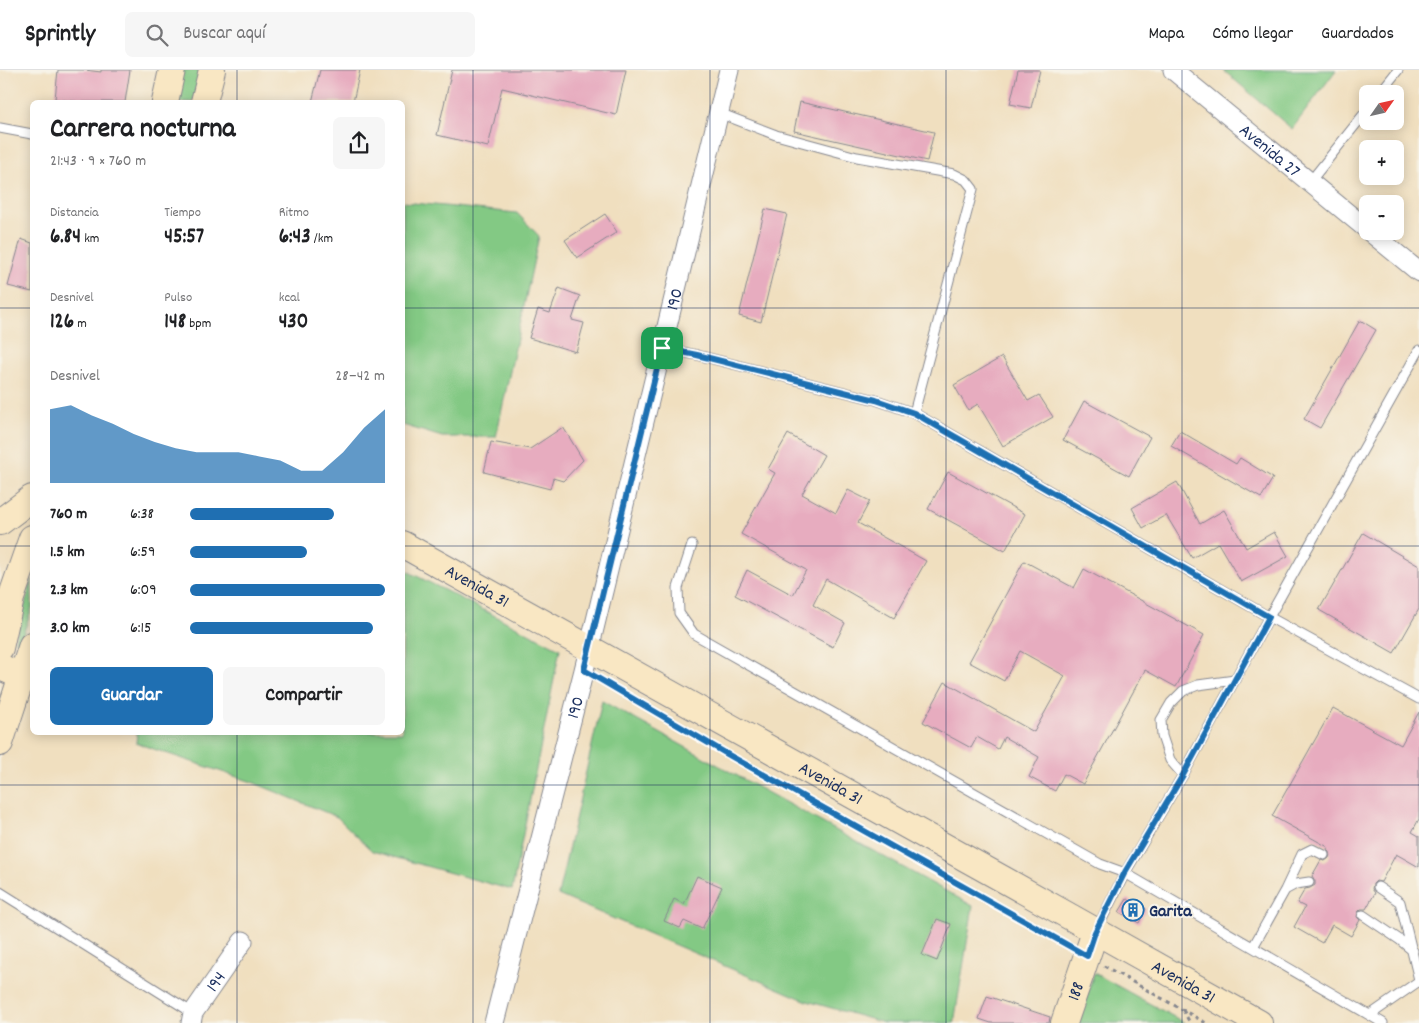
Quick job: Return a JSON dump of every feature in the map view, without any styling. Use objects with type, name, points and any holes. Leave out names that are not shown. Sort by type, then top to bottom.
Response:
[{"type":"main road","points":[[165,100],[172,70]]},
{"type":"main road","points":[[204,100],[212,70]]},
{"type":"main road","points":[[0,522],[30,500]]},
{"type":"main road","points":[[0,648],[11,598],[30,544]]},
{"type":"main road","name":"Avenida 31","points":[[405,546],[587,659],[1091,944],[1259,1023]]},
{"type":"main road","points":[[0,743],[11,672],[30,648]]},
{"type":"main road","name":"188","points":[[1064,1023],[1091,944]]},
{"type":"street","name":"190","points":[[494,1023],[587,659],[730,70]]},
{"type":"street","name":"Avenida 27","points":[[1173,70],[1359,224]]},
{"type":"street","name":"Avenida 27","points":[[1379,240],[1419,272]]},
{"type":"street","name":"194","points":[[192,1018],[243,941]]},
{"type":"lane","points":[[1386,85],[1398,70]]},
{"type":"lane","points":[[719,114],[776,135],[857,157],[954,174],[966,180],[973,189],[914,413]]},
{"type":"lane","points":[[1309,183],[1359,120]]},
{"type":"lane","points":[[0,128],[30,134]]},
{"type":"lane","points":[[662,348],[876,400],[914,413],[1269,617],[1419,699]]},
{"type":"lane","points":[[1091,944],[1125,872],[1183,775],[1269,617],[1419,350]]},
{"type":"lane","points":[[692,545],[678,588],[679,613],[694,634],[1100,864],[1125,872],[1383,1023]]},
{"type":"lane","points":[[1183,775],[1170,760],[1162,736],[1161,720],[1171,703],[1183,692],[1198,686],[1235,680]]},
{"type":"lane","points":[[1253,947],[1285,890],[1302,854],[1312,849],[1324,854]]},
{"type":"lane","points":[[1285,890],[1296,884],[1309,882]]},
{"type":"lane","points":[[1370,1015],[1419,981],[1400,902],[1378,887]]},
{"type":"lane","points":[[0,892],[192,1018]]},
{"type":"lane","points":[[1363,915],[1413,951]]},
{"type":"path","points":[[587,659],[727,754],[1091,944],[1182,1009],[1206,1023]]},
{"type":"path","points":[[1182,1009],[1190,1023]]},
{"type":"green space","points":[[182,70],[201,70],[194,100],[175,100]]},
{"type":"green space","points":[[1223,70],[1336,70],[1292,129]]},
{"type":"green space","points":[[405,202],[517,213],[539,236],[496,437],[442,437],[405,426]]},
{"type":"green space","points":[[405,570],[560,649],[512,890],[372,851],[337,817],[252,782],[136,743],[137,735],[405,735]]},
{"type":"green space","points":[[30,586],[30,614],[20,644],[15,640]]},
{"type":"green space","points":[[602,701],[973,906],[954,1023],[884,1023],[807,1001],[558,895]]},
{"type":"green space","points":[[1094,973],[1185,1023],[1078,1023]]},
{"type":"building","points":[[58,70],[101,72],[101,70],[130,70],[125,100],[55,99]]},
{"type":"building","points":[[320,70],[360,70],[353,100],[312,100]]},
{"type":"building","points":[[452,70],[626,70],[616,115],[502,88],[488,147],[437,135]]},
{"type":"building","points":[[1018,70],[1040,70],[1031,108],[1010,104]]},
{"type":"building","points":[[800,102],[934,132],[927,161],[794,131]]},
{"type":"building","points":[[765,209],[787,214],[761,322],[739,316]]},
{"type":"building","points":[[605,214],[617,232],[577,258],[565,240]]},
{"type":"building","points":[[21,239],[30,242],[30,292],[8,286]]},
{"type":"building","points":[[559,288],[580,296],[572,320],[584,323],[576,352],[529,338],[538,309],[550,313]]},
{"type":"building","points":[[1360,320],[1376,330],[1320,428],[1304,419]]},
{"type":"building","points":[[1002,357],[1028,401],[1039,395],[1053,417],[1003,446],[978,404],[968,410],[954,385]]},
{"type":"building","points":[[1084,401],[1150,437],[1129,476],[1063,440]]},
{"type":"building","points":[[563,427],[583,460],[563,481],[553,478],[550,489],[484,472],[491,442],[530,449]]},
{"type":"building","points":[[1180,431],[1236,464],[1240,458],[1273,478],[1261,498],[1171,446]]},
{"type":"building","points":[[788,434],[824,455],[802,494],[836,513],[848,490],[870,501],[858,523],[926,561],[894,618],[826,579],[813,605],[845,623],[833,647],[735,595],[747,570],[793,595],[806,570],[741,534],[775,473],[768,469]]},
{"type":"building","points":[[948,472],[1025,514],[1005,551],[928,509]]},
{"type":"building","points":[[1177,482],[1200,524],[1224,510],[1246,548],[1274,532],[1288,556],[1241,582],[1218,543],[1192,558],[1166,515],[1143,528],[1132,508]]},
{"type":"building","points":[[1363,533],[1419,566],[1419,609],[1394,653],[1319,610]]},
{"type":"building","points":[[1024,561],[1074,588],[1084,569],[1204,635],[1176,687],[1145,670],[1083,784],[1064,774],[1055,791],[1029,777],[1039,757],[1004,737],[998,749],[977,737],[971,748],[923,722],[945,682],[1034,732],[1065,676],[1020,651],[1004,681],[969,662]]},
{"type":"building","points":[[1333,708],[1401,745],[1419,712],[1419,819],[1412,832],[1419,836],[1419,867],[1396,854],[1381,882],[1376,881],[1373,884],[1372,889],[1375,893],[1366,909],[1361,909],[1358,912],[1357,917],[1360,920],[1351,936],[1332,925],[1322,943],[1294,927],[1305,907],[1297,903],[1305,889],[1315,885],[1312,876],[1321,860],[1325,861],[1329,858],[1328,847],[1272,816]]},
{"type":"building","points":[[697,876],[722,887],[702,929],[684,921],[680,928],[664,921],[674,899],[684,904]]},
{"type":"building","name":"Garita","points":[[1127,899],[1146,909],[1139,923],[1119,912]]},
{"type":"building","points":[[937,919],[951,924],[937,961],[922,955]]},
{"type":"building","points":[[987,996],[1050,1017],[1049,1023],[991,1023],[979,1019]]},
{"type":"place","name":"Garita","points":[[1133,910]]},
{"type":"route","points":[[662,348],[876,400],[914,413],[1269,617],[1183,775],[1125,872],[1095,932],[1087,956],[727,754],[584,670],[662,348]]}]
